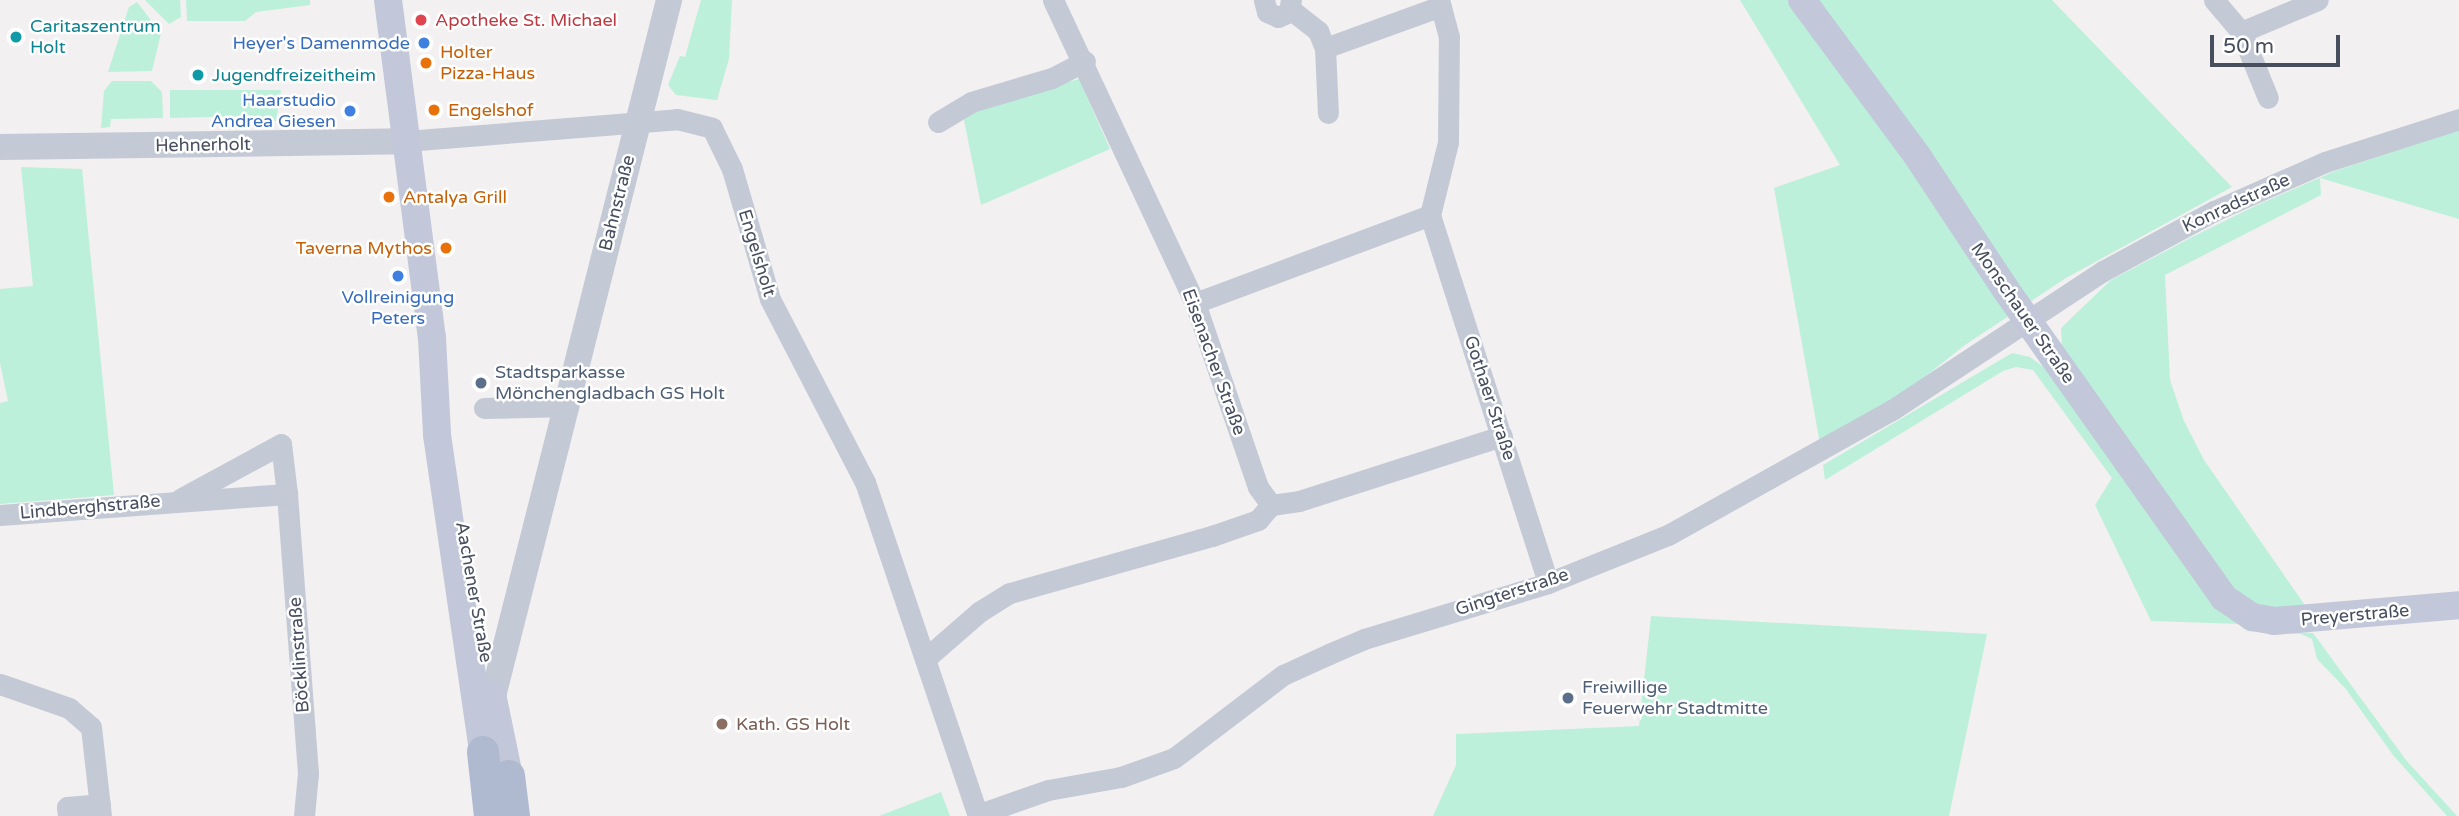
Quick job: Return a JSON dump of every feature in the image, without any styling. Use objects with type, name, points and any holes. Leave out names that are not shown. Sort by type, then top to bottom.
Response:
[{"type":"main road","name":"Aachener Straße","points":[[387,0],[435,368],[437,435],[490,816]]},
{"type":"main road","name":"Monschauer Straße","points":[[1802,0],[1918,157],[2216,590],[2252,617]]},
{"type":"main road","name":"Aachener Straße","points":[[435,368],[447,408],[467,563],[509,776],[514,816]]},
{"type":"main road","name":"Preyerstraße","points":[[2252,617],[2309,620],[2459,605]]},
{"type":"street","name":"Bahnstraße","points":[[482,752],[492,694],[508,648],[635,126],[669,0]]},
{"type":"street","name":"Eisenacher Straße","points":[[1053,0],[1085,61],[1195,303],[1258,487],[1271,505]]},
{"type":"street","points":[[1264,0],[1272,16],[1284,16],[1290,4],[1318,31],[1325,48],[1328,113]]},
{"type":"street","points":[[2214,0],[2241,32],[2268,98]]},
{"type":"street","points":[[2241,32],[2318,0]]},
{"type":"street","points":[[1195,303],[1430,215],[1448,142],[1450,37],[1440,3],[1325,48]]},
{"type":"street","points":[[938,122],[971,102],[1052,78],[1085,61]]},
{"type":"street","name":"Engelsholt","points":[[406,141],[635,126],[677,119],[712,128],[724,144],[770,299],[865,482],[978,815]]},
{"type":"street","name":"Konradstraße","points":[[2027,319],[2214,211],[2325,162],[2459,119]]},
{"type":"street","name":"Hehnerholt","points":[[0,148],[406,141]]},
{"type":"street","name":"Gothaer Straße","points":[[1430,215],[1548,583]]},
{"type":"street","name":"Gingterstraße","points":[[978,815],[1048,790],[1121,778],[1174,758],[1210,735],[1283,675],[1364,639],[1548,583],[1668,535],[1752,492],[1892,410],[2027,319]]},
{"type":"street","points":[[484,408],[568,406]]},
{"type":"street","points":[[925,659],[979,612],[1010,593],[1235,528],[1258,520],[1271,505],[1299,502],[1502,436]]},
{"type":"street","name":"Lindberghstraße","points":[[0,515],[180,499],[287,494],[281,444],[180,499]]},
{"type":"street","name":"Böcklinstraße","points":[[287,494],[308,773],[304,816]]},
{"type":"street","name":"Bahnstraße","points":[[508,648],[509,776]]},
{"type":"street","points":[[0,684],[69,708],[92,727],[101,810],[67,807],[68,816]]},
{"type":"green space","points":[[145,0],[180,0],[181,17],[169,24]]},
{"type":"green space","points":[[186,0],[310,0],[310,5],[256,12],[245,21],[187,21]]},
{"type":"green space","points":[[701,0],[732,0],[729,59],[717,100],[676,95],[668,85],[680,56],[685,57]]},
{"type":"green space","points":[[1740,0],[2052,0],[2232,187],[2066,278],[1965,345],[1917,383],[1820,444],[1774,188],[1840,165]]},
{"type":"green space","points":[[137,2],[161,33],[152,71],[108,72],[129,7]]},
{"type":"green space","points":[[1079,79],[1110,149],[981,205],[964,120],[971,108]]},
{"type":"green space","points":[[112,81],[151,81],[162,92],[163,118],[111,119],[110,127],[101,128],[104,91]]},
{"type":"green space","points":[[170,90],[281,90],[276,121],[250,116],[170,118]]},
{"type":"green space","points":[[2459,130],[2459,219],[2320,178],[2321,195],[2165,275],[2170,380],[2184,421],[2204,460],[2309,611],[2244,604],[2062,347],[2061,328],[2111,280],[2194,236],[2335,171]]},
{"type":"green space","points":[[21,167],[82,169],[114,495],[0,504],[0,403],[8,401],[0,363],[0,289],[33,286]]},
{"type":"green space","points":[[2012,353],[2030,357],[2045,368],[2240,624],[2151,621],[2095,505],[2112,478],[2033,370],[2016,367],[2003,371],[1825,480],[1823,465]]},
{"type":"green space","points":[[1651,616],[1987,634],[1949,816],[1433,816],[1456,765],[1456,734],[1639,726]]},
{"type":"green space","points":[[2257,629],[2313,633],[2406,760],[2457,816],[2447,816],[2393,755],[2345,688],[2317,659],[2312,639],[2301,634],[2244,631]]},
{"type":"green space","points":[[941,792],[950,816],[879,816]]},
{"type":"place","name":"Apotheke St. Michael","points":[[421,20]]},
{"type":"place","name":"Caritaszentrum Holt","points":[[16,37]]},
{"type":"place","name":"Heyer's Damenmode","points":[[424,43]]},
{"type":"place","name":"Holter Pizza-Haus","points":[[426,63]]},
{"type":"place","name":"Jugendfreizeitheim","points":[[198,75]]},
{"type":"place","name":"Engelshof","points":[[434,110]]},
{"type":"place","name":"Haarstudio Andrea Giesen","points":[[350,111]]},
{"type":"place","name":"Antalya Grill","points":[[389,197]]},
{"type":"place","name":"Taverna Mythos","points":[[446,248]]},
{"type":"place","name":"Vollreinigung Peters","points":[[398,276]]},
{"type":"place","name":"Stadtsparkasse Mönchengladbach GS Holt","points":[[481,383]]},
{"type":"place","name":"Freiwillige Feuerwehr Stadtmitte","points":[[1568,698]]},
{"type":"place","name":"Kath. GS Holt","points":[[722,724]]}]
